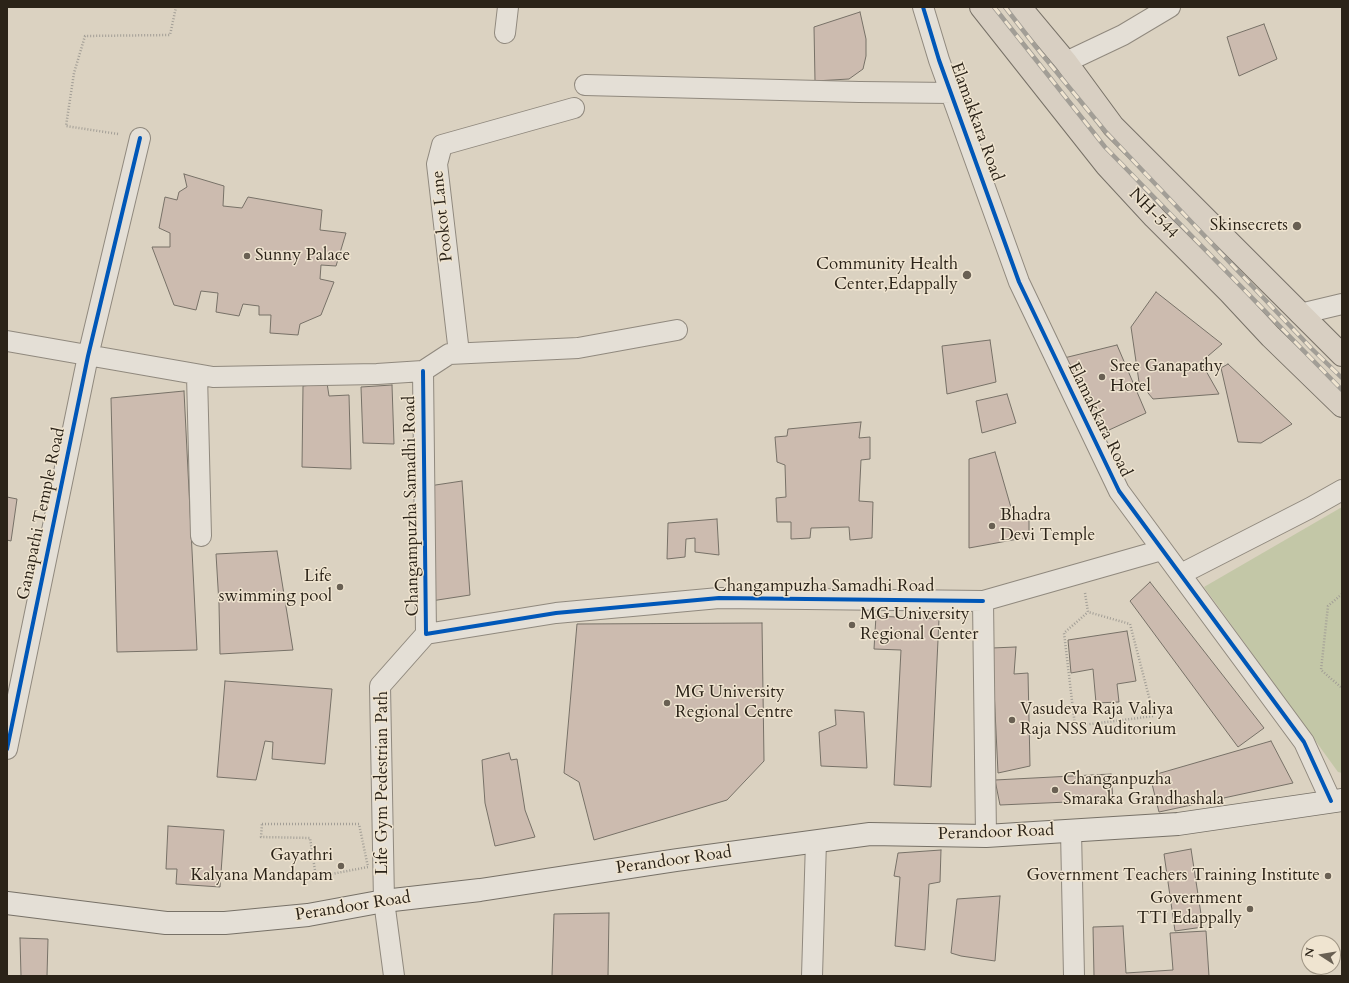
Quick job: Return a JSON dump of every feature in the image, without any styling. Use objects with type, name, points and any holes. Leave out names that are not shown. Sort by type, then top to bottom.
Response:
[{"type":"main road","name":"NH-544","points":[[981,7],[1106,165],[1154,217],[1230,293],[1271,338],[1342,406]]},
{"type":"main road","name":"NH-544","points":[[1020,7],[1066,62],[1113,126],[1342,355]]},
{"type":"main road","name":"Perandoor Road","points":[[7,903],[174,923],[225,923],[308,915],[384,901],[480,890],[677,860],[870,834],[986,836],[1178,824],[1337,800]]},
{"type":"street","points":[[505,33],[508,7]]},
{"type":"street","name":"Elamakkara Road","points":[[924,7],[939,60],[1019,282],[1119,491],[1304,742],[1337,800]]},
{"type":"street","points":[[1066,62],[1123,35],[1170,7]]},
{"type":"street","points":[[585,85],[952,93]]},
{"type":"street","name":"Pookot Lane","points":[[459,353],[437,164],[442,145],[574,108]]},
{"type":"street","points":[[88,356],[140,138]]},
{"type":"street","points":[[1300,314],[1342,304]]},
{"type":"street","points":[[423,371],[448,354],[578,348],[677,330]]},
{"type":"street","name":"Changampuzha Samadhi Road","points":[[7,341],[213,377],[377,374],[423,371],[426,634],[556,613],[720,598],[983,601],[1162,550]]},
{"type":"street","name":"Ganapathi Temple Road","points":[[7,749],[88,356]]},
{"type":"street","points":[[197,375],[201,536]]},
{"type":"street","points":[[1180,574],[1310,508],[1342,490]]},
{"type":"street","points":[[983,601],[986,836]]},
{"type":"street","name":"Life Gym Pedestrian Path","points":[[394,976],[384,901],[380,686],[426,634]]},
{"type":"street","points":[[1071,831],[1074,976]]},
{"type":"street","points":[[812,976],[816,841]]},
{"type":"path","points":[[140,138],[66,126],[74,73],[85,36],[170,35],[176,7]]},
{"type":"path","points":[[1082,573],[1088,612]]},
{"type":"path","points":[[1342,594],[1328,606],[1321,670],[1342,688]]},
{"type":"path","points":[[1088,612],[1130,624],[1154,716],[1075,726],[1064,633],[1088,612]]},
{"type":"path","points":[[262,824],[359,824],[368,867],[316,877],[310,838],[261,837],[262,824]]},
{"type":"green space","points":[[1342,507],[1342,773],[1338,772],[1204,587]]},
{"type":"building","points":[[860,12],[866,39],[866,56],[863,69],[849,79],[815,81],[814,27]]},
{"type":"building","points":[[1264,24],[1277,59],[1239,76],[1227,37]]},
{"type":"building","name":"Sunny Palace","points":[[184,174],[224,186],[223,206],[242,208],[248,197],[322,210],[320,230],[346,233],[336,266],[321,265],[320,279],[334,282],[321,315],[300,324],[298,335],[270,333],[271,315],[259,315],[259,306],[243,304],[239,316],[216,312],[218,293],[201,291],[196,310],[174,305],[152,247],[170,247],[170,233],[159,228],[165,197],[177,200],[179,192],[187,187]]},
{"type":"building","points":[[1156,292],[1222,344],[1201,362],[1219,394],[1153,399],[1139,382],[1131,327]]},
{"type":"building","points":[[990,340],[996,382],[947,394],[942,346]]},
{"type":"building","name":"Sree Ganapathy Hotel","points":[[1117,345],[1146,413],[1096,436],[1064,358]]},
{"type":"building","points":[[1228,364],[1292,424],[1261,443],[1238,442],[1221,368]]},
{"type":"building","points":[[327,383],[329,396],[349,395],[351,469],[302,467],[303,386]]},
{"type":"building","points":[[392,385],[394,444],[363,443],[361,387]]},
{"type":"building","points":[[184,391],[197,650],[117,652],[111,398]]},
{"type":"building","points":[[1007,394],[1016,423],[982,433],[976,401]]},
{"type":"building","points":[[861,422],[859,438],[870,437],[870,459],[861,460],[859,501],[873,502],[872,538],[850,540],[849,527],[811,528],[810,538],[791,539],[791,522],[777,522],[776,498],[786,497],[785,465],[777,462],[775,437],[787,436],[788,429]]},
{"type":"building","points":[[995,452],[1012,511],[1029,516],[1029,537],[969,548],[969,459]]},
{"type":"building","points":[[462,481],[470,595],[431,601],[429,486]]},
{"type":"building","points":[[7,497],[17,499],[11,541],[7,540]]},
{"type":"building","points":[[717,519],[719,555],[695,552],[695,538],[686,539],[685,557],[667,559],[668,523]]},
{"type":"building","points":[[277,551],[293,650],[220,654],[216,554]]},
{"type":"building","points":[[1150,582],[1264,728],[1238,747],[1130,601]]},
{"type":"building","points":[[876,616],[939,619],[931,787],[894,785],[901,650],[874,649]]},
{"type":"building","name":"MG University Regional Centre","points":[[762,623],[764,761],[727,800],[594,840],[579,782],[564,773],[577,624]]},
{"type":"building","points":[[1127,631],[1136,681],[1117,684],[1119,702],[1096,703],[1093,669],[1071,673],[1068,640]]},
{"type":"building","name":"Vasudeva Raja Valiya Raja NSS Auditorium","points":[[1016,647],[1014,674],[1028,673],[1030,766],[998,773],[992,648]]},
{"type":"building","points":[[225,681],[332,689],[325,764],[272,759],[273,742],[265,741],[256,780],[217,777]]},
{"type":"building","points":[[835,710],[864,712],[867,768],[821,766],[819,732],[836,725]]},
{"type":"building","points":[[1271,741],[1293,783],[1159,812],[1150,776]]},
{"type":"building","points":[[509,753],[511,760],[517,759],[525,810],[535,837],[495,846],[485,803],[482,760]]},
{"type":"building","name":"Changanpuzha Smaraka Grandhashala","points":[[1111,774],[1113,800],[1000,805],[995,780]]},
{"type":"building","points":[[168,826],[224,830],[220,887],[176,884],[177,869],[166,869]]},
{"type":"building","points":[[1191,849],[1203,927],[1175,931],[1164,854]]},
{"type":"building","points":[[941,850],[940,882],[929,884],[925,950],[895,946],[900,877],[894,876],[898,853]]},
{"type":"building","points":[[1000,896],[995,961],[951,953],[957,899]]},
{"type":"building","points":[[609,913],[608,976],[552,976],[554,914]]},
{"type":"building","points":[[1123,926],[1126,973],[1173,970],[1170,933],[1206,931],[1209,976],[1094,976],[1093,927]]},
{"type":"building","points":[[20,938],[48,939],[47,976],[21,976]]},
{"type":"railway","points":[[994,7],[1105,147],[1342,390]]},
{"type":"railway","points":[[1005,7],[1105,131],[1312,349],[1342,378]]},
{"type":"cycle path","points":[[923,7],[939,60],[1019,282],[1119,491],[1304,742],[1331,801]]},
{"type":"cycle path","points":[[7,749],[88,356],[140,138]]},
{"type":"cycle path","points":[[423,371],[426,634],[556,613],[719,598],[983,601]]},
{"type":"place","name":"Skinsecrets","points":[[1297,226]]},
{"type":"place","name":"Sunny Palace","points":[[247,256]]},
{"type":"place","name":"Community Health Center,Edappally","points":[[967,275]]},
{"type":"place","name":"Sree Ganapathy Hotel","points":[[1102,377]]},
{"type":"place","name":"Bhadra Devi Temple","points":[[992,526]]},
{"type":"place","name":"Life swimming pool","points":[[340,587]]},
{"type":"place","name":"MG University Regional Center","points":[[852,625]]},
{"type":"place","name":"MG University Regional Centre","points":[[667,703]]},
{"type":"place","name":"Vasudeva Raja Valiya Raja NSS Auditorium","points":[[1012,720]]},
{"type":"place","name":"Changanpuzha Smaraka Grandhashala","points":[[1055,790]]},
{"type":"place","name":"Gayathri Kalyana Mandapam","points":[[341,866]]},
{"type":"place","name":"Government Teachers Training Institute","points":[[1328,876]]},
{"type":"place","name":"Government TTI Edappally","points":[[1250,909]]}]
